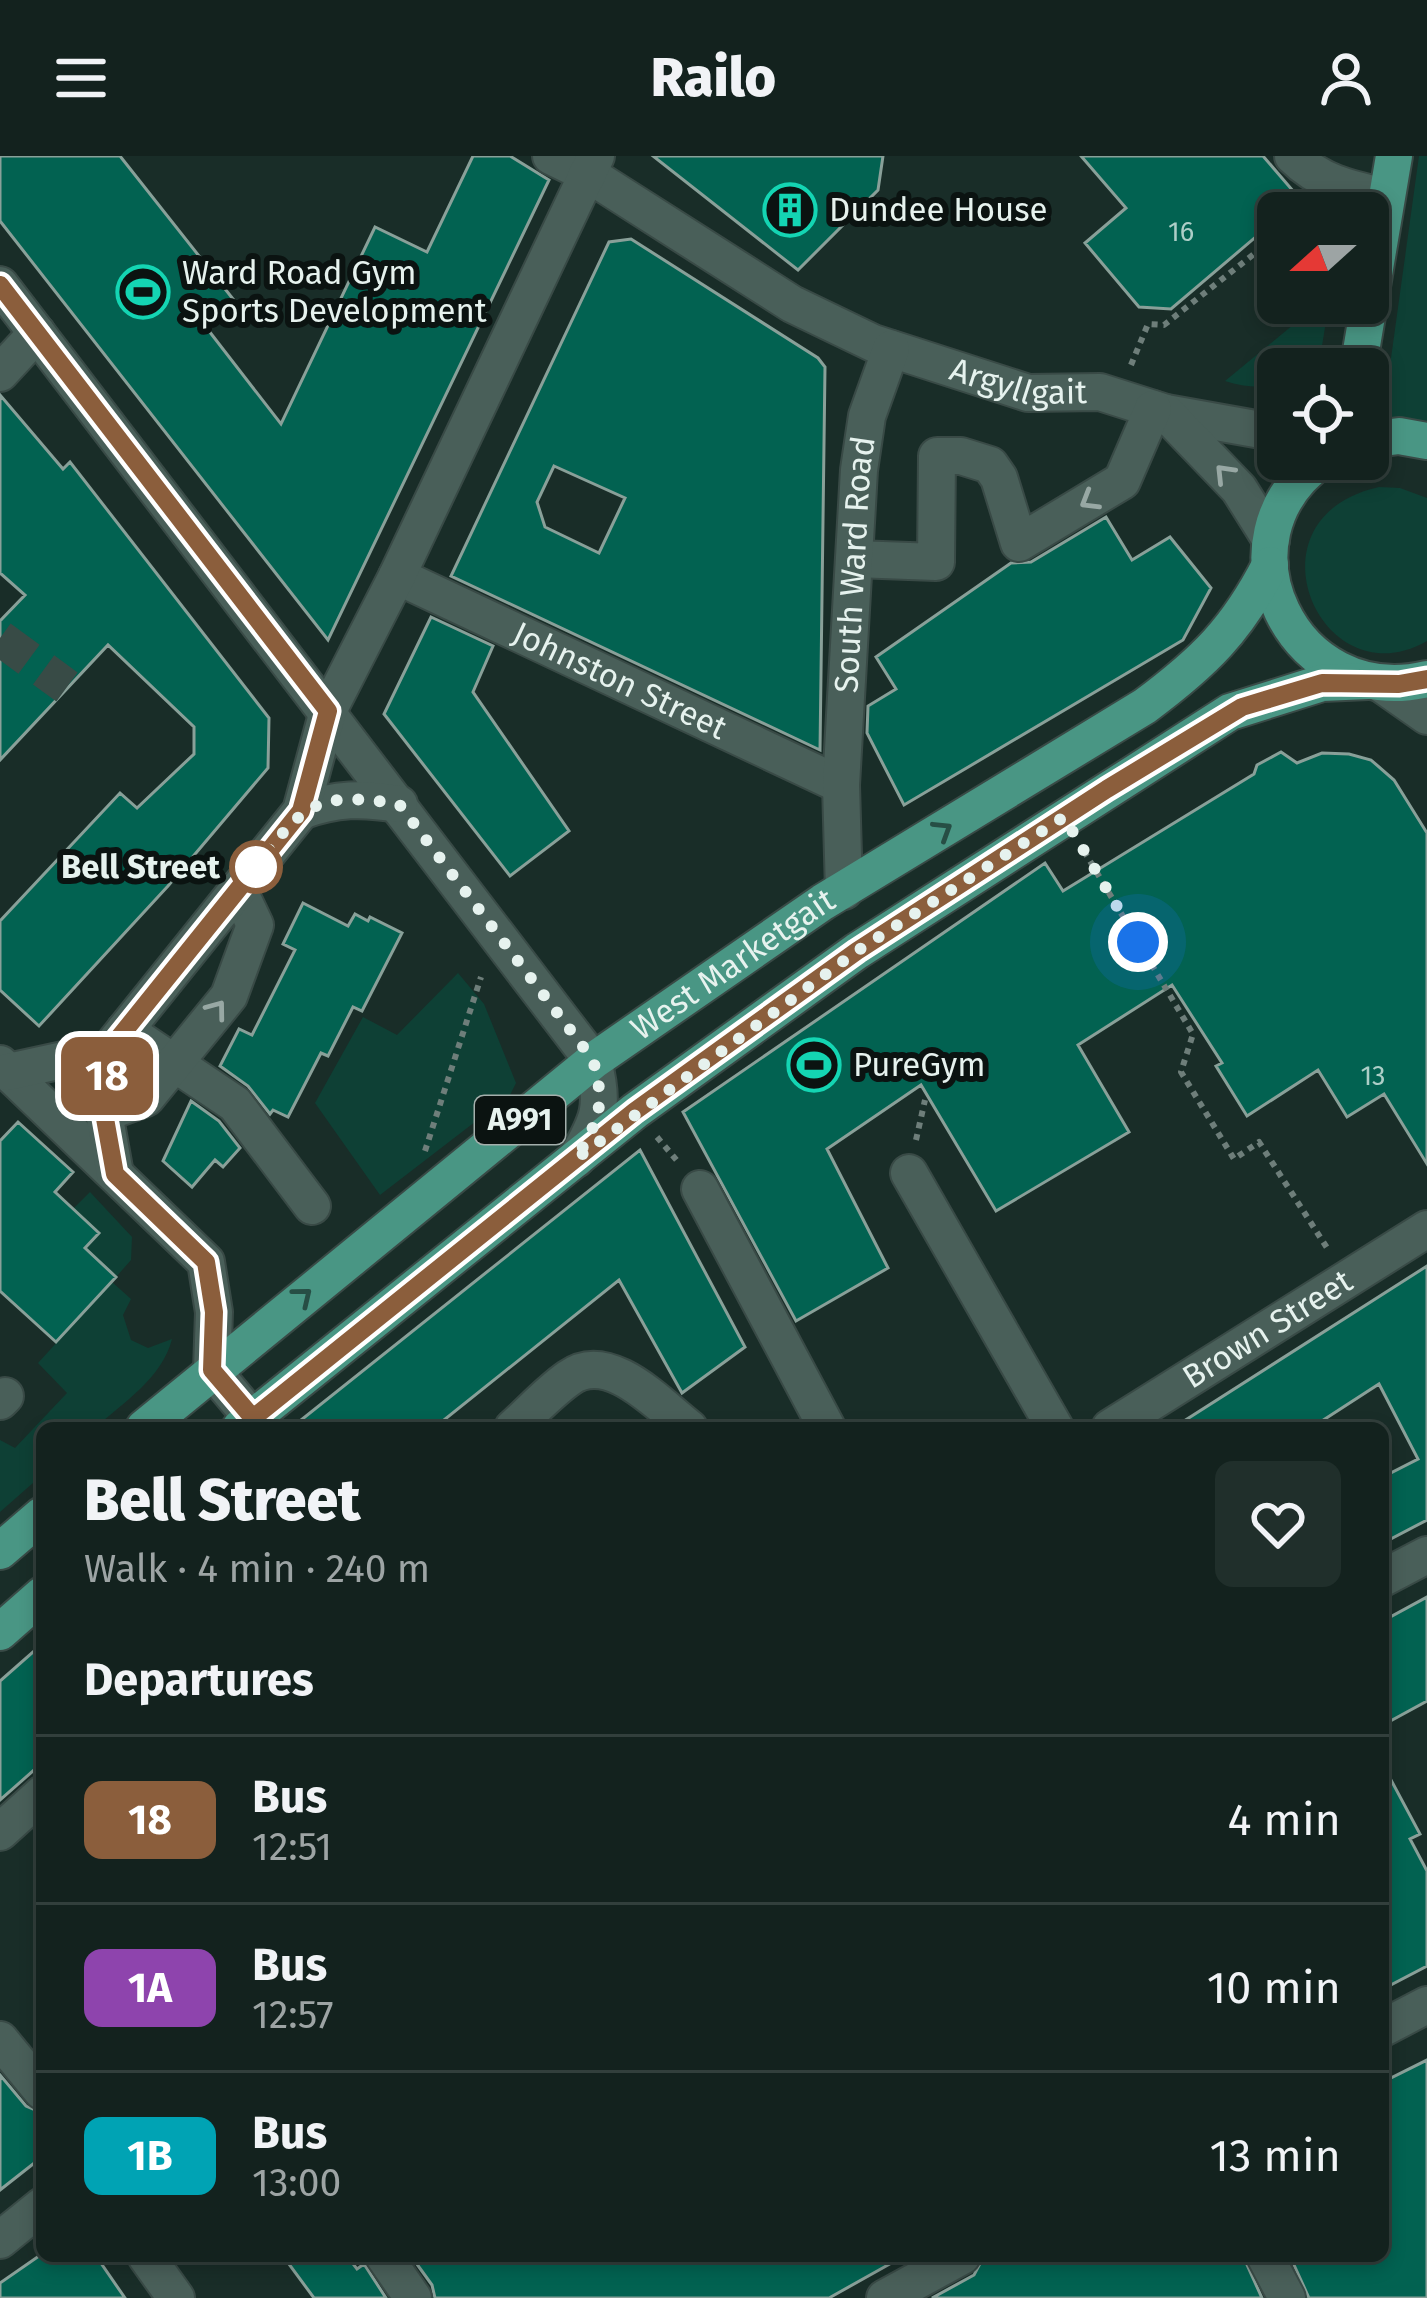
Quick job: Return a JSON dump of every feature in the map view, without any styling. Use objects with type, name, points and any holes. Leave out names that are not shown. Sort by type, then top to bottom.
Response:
[{"type":"main road","points":[[1387,192],[1394,156]]},
{"type":"main road","points":[[1389,437],[1427,441]]},
{"type":"main road","name":"West Marketgait","points":[[151,1422],[593,1060],[844,891],[1179,681],[1235,627],[1271,552],[1286,499],[1299,480]]},
{"type":"main road","points":[[1271,552],[1277,604],[1298,639],[1329,666],[1374,682],[1427,679]]},
{"type":"main road","name":"A991","points":[[1064,817],[1230,712],[1322,683],[1374,682]]},
{"type":"main road","name":"West Marketgait","points":[[248,1422],[635,1111],[857,951],[1064,817]]},
{"type":"main road","points":[[0,1551],[36,1520]]},
{"type":"main road","points":[[0,1632],[36,1600]]},
{"type":"street","points":[[551,156],[592,165],[793,304],[882,346]]},
{"type":"street","points":[[1293,156],[1334,186],[1362,192]]},
{"type":"street","points":[[115,1174],[104,1113],[117,1040],[301,811],[328,711],[592,165]]},
{"type":"street","points":[[0,285],[593,1060],[601,1090],[600,1114],[576,1159]]},
{"type":"street","points":[[0,373],[37,333]]},
{"type":"street","name":"Argyllgait","points":[[882,346],[1028,393],[1100,392],[1147,407],[1257,429]]},
{"type":"street","name":"South Ward Road","points":[[844,891],[841,785],[860,470],[882,346]]},
{"type":"street","points":[[855,559],[937,562],[937,456],[961,456],[990,465],[1018,543],[1122,481],[1147,407],[1239,488],[1271,552]]},
{"type":"street","name":"Johnston Street","points":[[397,576],[841,785]]},
{"type":"street","points":[[1374,682],[1427,716]]},
{"type":"street","points":[[301,811],[331,800],[359,797],[399,804]]},
{"type":"street","points":[[104,1113],[146,1098],[229,995],[255,925],[238,889]]},
{"type":"street","points":[[4,1068],[117,1040],[175,1063],[235,1104],[312,1206]]},
{"type":"street","points":[[4,1068],[206,1262],[214,1312],[212,1370],[246,1422]]},
{"type":"street","points":[[909,1173],[1051,1422]]},
{"type":"street","points":[[700,1190],[824,1422]]},
{"type":"street","name":"Brown Street","points":[[1120,1422],[1427,1229]]},
{"type":"street","points":[[520,1422],[572,1375],[594,1369],[617,1373],[681,1422]]},
{"type":"street","points":[[1389,1575],[1427,1555]]},
{"type":"street","points":[[0,1832],[36,1799]]},
{"type":"street","points":[[1389,2025],[1427,2005]]},
{"type":"street","points":[[0,2040],[36,2084]]},
{"type":"street","points":[[0,2240],[36,2211]]},
{"type":"street","points":[[150,2262],[176,2298]]},
{"type":"street","points":[[388,2262],[413,2298]]},
{"type":"street","points":[[885,2298],[951,2262]]},
{"type":"street","points":[[1268,2262],[1286,2298]]},
{"type":"path","points":[[1147,407],[1134,351],[1148,324],[1164,325],[1257,252]]},
{"type":"path","points":[[1064,817],[1193,1034],[1181,1072],[1234,1159],[1258,1142],[1346,1279]]},
{"type":"path","points":[[406,1212],[481,977]]},
{"type":"path","points":[[635,1111],[700,1190]]},
{"type":"green space","points":[[1419,156],[1427,156],[1427,421],[1389,417],[1389,373]]},
{"type":"green space","points":[[1294,324],[1326,324],[1322,348],[1265,348]]},
{"type":"green space","points":[[1257,355],[1257,386],[1225,381]]},
{"type":"green space","points":[[1379,487],[1400,488],[1427,498],[1427,641],[1389,653],[1355,647],[1329,627],[1311,598],[1305,565],[1313,533],[1337,505]]},
{"type":"green space","points":[[458,973],[484,1004],[516,1083],[510,1095],[380,1195],[315,1103],[363,1017],[397,1035]]},
{"type":"green space","points":[[90,1192],[132,1237],[131,1260],[116,1277],[107,1275],[82,1252],[99,1233],[73,1209]]},
{"type":"green space","points":[[112,1282],[131,1299],[123,1315],[131,1340],[148,1348],[172,1339],[160,1366],[102,1422],[40,1422],[67,1393],[38,1363]]},
{"type":"green space","points":[[36,1426],[36,1480],[0,1512],[0,1440],[15,1448]]},
{"type":"building","points":[[0,156],[120,156],[233,299],[202,322],[281,424],[375,227],[427,252],[473,156],[510,156],[549,180],[328,640],[0,221]]},
{"type":"building","name":"Dundee House","points":[[653,156],[883,156],[878,190],[798,270]]},
{"type":"building","points":[[1081,156],[1263,156],[1294,192],[1257,192],[1257,236],[1171,309],[1139,307],[1085,243],[1126,208]]},
{"type":"building","points":[[631,239],[818,358],[825,367],[820,750],[451,576],[609,242]],"holes":[[[554,466],[625,498],[599,553],[545,527],[537,502]]]},
{"type":"building","points":[[0,395],[63,469],[70,462],[269,718],[268,768],[39,1026],[0,990],[0,921],[120,793],[137,808],[194,754],[194,727],[108,645],[0,760],[0,621],[25,595],[0,573]]},
{"type":"building","points":[[1106,517],[1132,560],[1170,537],[1211,588],[1183,640],[904,805],[867,733],[868,706],[896,689],[876,657],[1011,563],[1031,562]]},
{"type":"building","points":[[431,617],[493,646],[473,692],[569,831],[510,876],[384,714]]},
{"type":"building","points":[[1281,752],[1297,763],[1322,753],[1371,760],[1394,780],[1427,833],[1427,1164],[1384,1094],[1347,1117],[1318,1070],[1247,1116],[1216,1066],[1222,1063],[1172,985],[1078,1045],[1129,1132],[996,1211],[921,1085],[827,1149],[888,1268],[796,1321],[683,1112],[1045,863],[1063,891],[1254,774],[1257,765]]},
{"type":"building","points":[[303,903],[348,926],[355,914],[402,933],[362,1011],[353,1007],[328,1056],[321,1053],[288,1117],[273,1110],[270,1114],[248,1086],[220,1066],[239,1029],[252,1035],[295,950],[283,944]]},
{"type":"building","points":[[191,1101],[219,1121],[240,1148],[223,1167],[215,1160],[192,1187],[163,1161]]},
{"type":"building","points":[[18,1122],[73,1172],[55,1192],[99,1233],[85,1248],[116,1277],[56,1342],[0,1291],[0,1141]]},
{"type":"building","points":[[640,1150],[745,1347],[682,1393],[619,1280],[442,1422],[299,1422]]},
{"type":"building","points":[[1427,1266],[1427,1520],[1389,1540],[1389,1474],[1418,1459],[1379,1384],[1320,1422],[1182,1422]]},
{"type":"building","points":[[1427,1597],[1427,1701],[1389,1722],[1389,1618]]},
{"type":"building","points":[[36,1649],[36,1768],[0,1800],[0,1681]]},
{"type":"building","points":[[1389,1776],[1420,1834],[1410,1839],[1427,1871],[1427,1966],[1389,1986]]},
{"type":"building","points":[[1427,2060],[1427,2298],[1309,2298],[1293,2262],[1389,2262],[1389,2079]]},
{"type":"building","points":[[0,2075],[26,2106],[36,2110],[36,2162],[0,2190]]},
{"type":"building","points":[[36,2258],[36,2262],[100,2262],[125,2298],[0,2298],[0,2283]]},
{"type":"building","points":[[287,2262],[352,2262],[357,2269],[364,2264],[386,2298],[314,2298]]},
{"type":"building","points":[[415,2262],[893,2262],[829,2298],[435,2298]]},
{"type":"building","points":[[981,2262],[1246,2262],[1262,2298],[932,2298],[974,2275]]},
{"type":"tunnel","points":[[0,638],[67,687]]},
{"type":"bus line","name":"18","points":[[0,285],[328,711],[301,811],[109,1050],[104,1113],[115,1174],[206,1262],[214,1312],[212,1370],[253,1418],[635,1111],[857,951],[1107,789],[1242,707],[1322,683],[1399,684],[1427,679]]},
{"type":"place","name":"Dundee House","points":[[790,210]]},
{"type":"place","name":"Ward Road Gym Sports Development","points":[[143,292]]},
{"type":"place","name":"Bell Street","points":[[256,867]]},
{"type":"place","name":"PureGym","points":[[814,1065]]},
{"type":"route","points":[[256,867],[301,811],[331,800],[359,797],[399,804],[593,1060],[601,1090],[600,1114],[576,1159],[857,951],[1064,817],[1138,942]]}]
